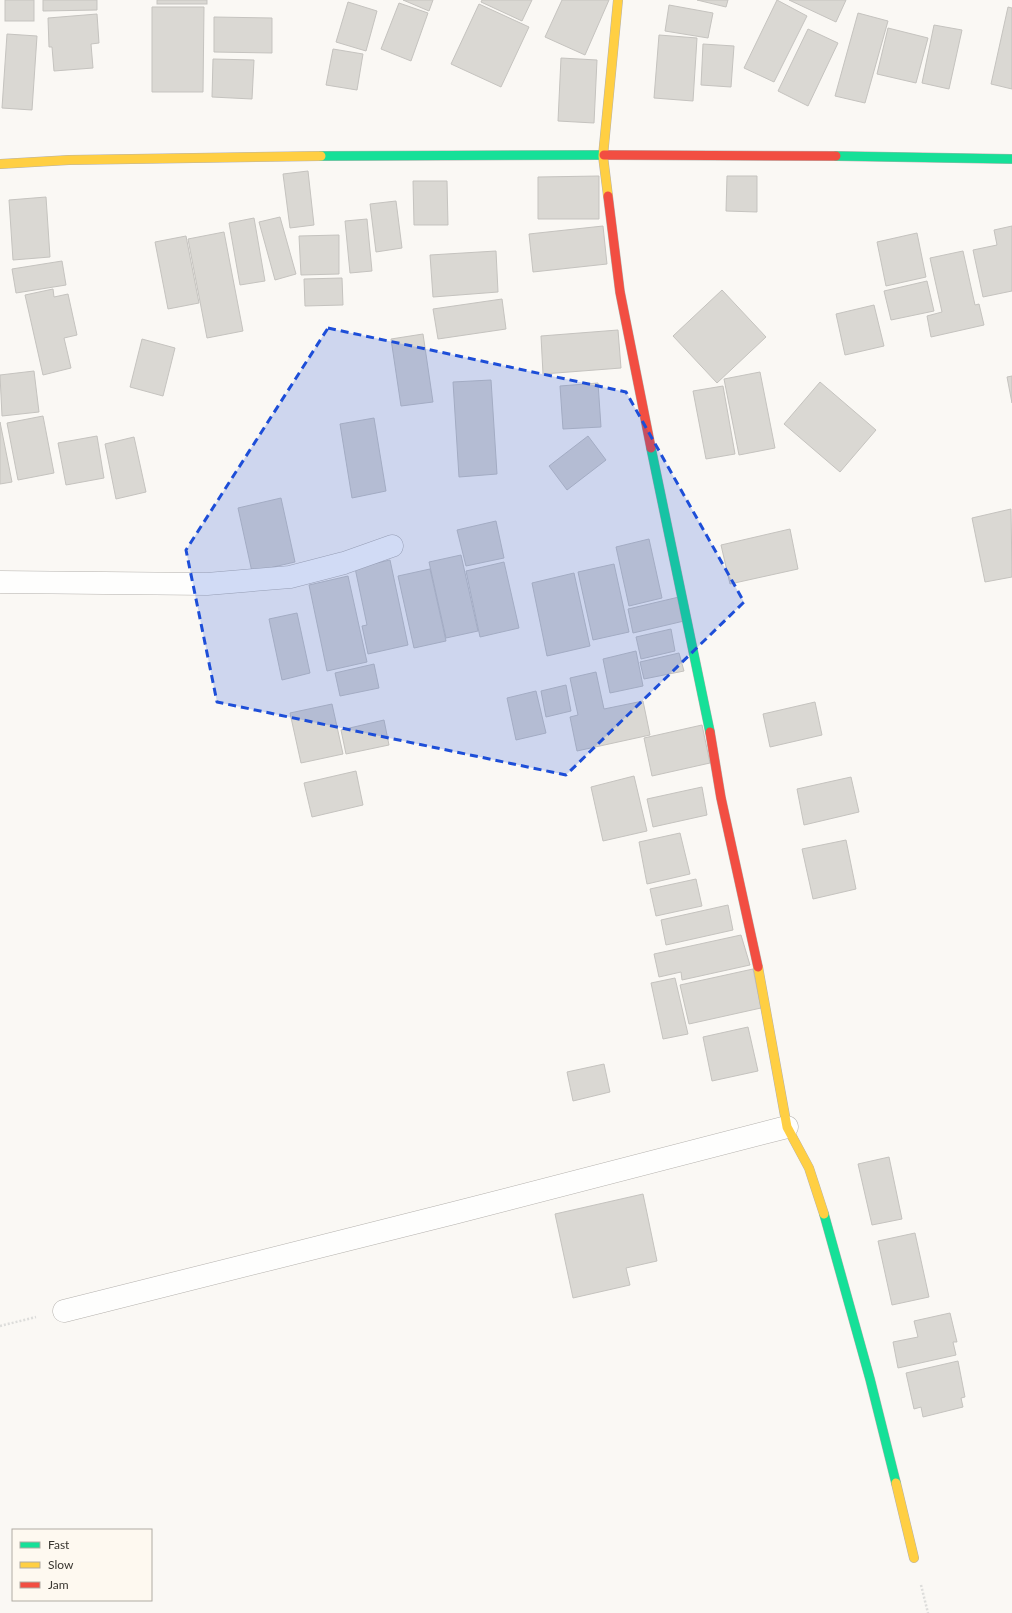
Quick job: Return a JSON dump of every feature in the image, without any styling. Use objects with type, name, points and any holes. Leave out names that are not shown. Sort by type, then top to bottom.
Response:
[{"type":"street","points":[[618,0],[603,156],[620,292],[707,715],[721,798],[753,938],[787,1128],[809,1168],[822,1210],[870,1379],[914,1558]]},
{"type":"street","points":[[0,164],[77,160],[318,156],[746,155],[1012,159]]},
{"type":"street","points":[[0,582],[207,584],[282,578],[344,563],[392,546]]},
{"type":"street","points":[[64,1311],[454,1214],[787,1128]]},
{"type":"path","points":[[0,1326],[64,1311]]},
{"type":"highlighted area","points":[[328,328],[626,392],[744,602],[566,775],[217,702],[186,550]]},
{"type":"building","points":[[5,0],[34,0],[34,21],[5,21]]},
{"type":"building","points":[[43,0],[97,0],[97,10],[43,11]]},
{"type":"building","points":[[157,0],[207,0],[207,4],[157,4]]},
{"type":"building","points":[[403,0],[433,0],[429,11]]},
{"type":"building","points":[[482,0],[532,0],[522,21],[481,2]]},
{"type":"building","points":[[562,0],[609,0],[585,55],[545,37]]},
{"type":"building","points":[[697,0],[728,0],[726,7]]},
{"type":"building","points":[[777,0],[807,16],[774,82],[744,68]]},
{"type":"building","points":[[789,0],[846,0],[836,22]]},
{"type":"building","points":[[348,2],[377,11],[366,51],[336,42]]},
{"type":"building","points":[[399,3],[428,13],[411,61],[381,49]]},
{"type":"building","points":[[479,4],[529,27],[501,87],[451,64]]},
{"type":"building","points":[[669,5],[713,13],[708,38],[665,31]]},
{"type":"building","points":[[152,7],[204,7],[203,92],[152,92]]},
{"type":"building","points":[[1008,7],[1012,8],[1012,89],[991,84]]},
{"type":"building","points":[[858,13],[888,21],[865,103],[835,96]]},
{"type":"building","points":[[97,14],[99,43],[91,44],[93,68],[54,71],[52,47],[49,47],[48,18]]},
{"type":"building","points":[[214,17],[272,18],[272,53],[214,52]]},
{"type":"building","points":[[934,25],[962,30],[949,89],[922,83]]},
{"type":"building","points":[[888,28],[928,38],[916,83],[877,74]]},
{"type":"building","points":[[808,29],[838,43],[808,106],[778,91]]},
{"type":"building","points":[[7,34],[37,36],[32,110],[2,108]]},
{"type":"building","points":[[659,35],[697,38],[693,101],[654,98]]},
{"type":"building","points":[[703,44],[734,46],[731,87],[701,85]]},
{"type":"building","points":[[333,49],[363,54],[357,90],[326,85]]},
{"type":"building","points":[[561,58],[597,60],[594,123],[558,121]]},
{"type":"building","points":[[213,59],[254,60],[252,99],[212,97]]},
{"type":"building","points":[[308,171],[314,225],[290,228],[283,174]]},
{"type":"building","points":[[599,176],[599,219],[538,219],[538,177]]},
{"type":"building","points":[[727,176],[757,176],[757,212],[726,211]]},
{"type":"building","points":[[413,181],[447,181],[448,225],[414,225]]},
{"type":"building","points":[[46,197],[50,257],[13,260],[9,200]]},
{"type":"building","points":[[396,201],[402,248],[376,252],[370,204]]},
{"type":"building","points":[[280,217],[296,274],[275,280],[259,222]]},
{"type":"building","points":[[254,218],[265,281],[240,285],[229,223]]},
{"type":"building","points":[[367,219],[372,271],[350,273],[345,221]]},
{"type":"building","points":[[603,226],[607,264],[533,272],[529,234]]},
{"type":"building","points":[[1012,226],[1012,291],[983,297],[973,250],[997,245],[994,230]]},
{"type":"building","points":[[224,232],[243,331],[207,338],[188,239]]},
{"type":"building","points":[[917,233],[926,277],[886,286],[877,242]]},
{"type":"building","points":[[339,235],[339,274],[301,275],[299,236]]},
{"type":"building","points":[[186,236],[199,303],[168,309],[155,242]]},
{"type":"building","points":[[496,251],[498,292],[433,297],[430,255]]},
{"type":"building","points":[[963,251],[975,305],[979,304],[984,325],[931,337],[927,316],[942,312],[930,258]]},
{"type":"building","points":[[62,261],[66,285],[16,293],[12,269]]},
{"type":"building","points":[[342,278],[343,305],[305,306],[304,279]]},
{"type":"building","points":[[927,281],[934,311],[891,320],[884,291]]},
{"type":"building","points":[[53,289],[54,297],[68,294],[77,335],[64,338],[71,368],[43,375],[25,295]]},
{"type":"building","points":[[722,290],[766,337],[717,383],[673,336]]},
{"type":"building","points":[[502,299],[506,329],[438,339],[433,309]]},
{"type":"building","points":[[874,305],[884,346],[845,355],[836,314]]},
{"type":"building","points":[[618,330],[621,368],[543,374],[541,336]]},
{"type":"building","points":[[423,334],[433,402],[401,406],[391,339]]},
{"type":"building","points":[[142,339],[175,348],[163,396],[130,387]]},
{"type":"building","points":[[34,371],[39,412],[2,416],[0,375]]},
{"type":"building","points":[[760,372],[775,448],[739,455],[724,379]]},
{"type":"building","points":[[1012,376],[1012,403],[1007,377]]},
{"type":"building","points":[[491,380],[497,474],[459,477],[453,382]]},
{"type":"building","points":[[820,382],[876,430],[840,472],[784,424]]},
{"type":"building","points":[[598,383],[601,427],[563,429],[560,386]]},
{"type":"building","points":[[723,386],[735,454],[706,459],[693,391]]},
{"type":"building","points":[[43,416],[54,473],[18,480],[7,423]]},
{"type":"building","points":[[374,418],[386,491],[352,498],[340,424]]},
{"type":"building","points":[[0,422],[12,482],[0,484]]},
{"type":"building","points":[[97,436],[104,478],[66,485],[58,443]]},
{"type":"building","points":[[588,436],[606,460],[567,490],[549,466]]},
{"type":"building","points":[[134,437],[146,492],[116,499],[105,444]]},
{"type":"building","points":[[281,498],[295,562],[252,572],[238,508]]},
{"type":"building","points":[[1011,509],[1012,577],[985,582],[972,518]]},
{"type":"building","points":[[496,521],[504,558],[466,566],[457,530]]},
{"type":"building","points":[[790,529],[798,569],[730,584],[721,545]]},
{"type":"building","points":[[649,539],[662,598],[629,606],[616,547]]},
{"type":"building","points":[[461,555],[478,631],[446,638],[429,562]]},
{"type":"building","points":[[390,560],[408,645],[368,654],[362,626],[367,625],[355,568]]},
{"type":"building","points":[[504,562],[519,628],[480,637],[466,571]]},
{"type":"building","points":[[614,564],[629,632],[593,640],[578,572]]},
{"type":"building","points":[[430,569],[446,641],[414,648],[398,576]]},
{"type":"building","points":[[574,573],[590,646],[547,656],[532,583]]},
{"type":"building","points":[[348,576],[367,662],[327,671],[309,585]]},
{"type":"building","points":[[679,597],[684,621],[633,633],[628,609]]},
{"type":"building","points":[[297,613],[310,673],[282,680],[269,619]]},
{"type":"building","points":[[671,629],[675,651],[641,659],[636,637]]},
{"type":"building","points":[[636,651],[643,686],[610,693],[603,659]]},
{"type":"building","points":[[679,653],[684,671],[644,679],[640,662]]},
{"type":"building","points":[[374,664],[379,688],[340,696],[335,673]]},
{"type":"building","points":[[596,672],[604,709],[643,701],[650,735],[577,751],[570,717],[578,715],[570,678]]},
{"type":"building","points":[[566,685],[571,711],[546,717],[541,691]]},
{"type":"building","points":[[536,691],[546,733],[516,740],[507,698]]},
{"type":"building","points":[[815,702],[822,735],[770,747],[763,714]]},
{"type":"building","points":[[332,704],[343,754],[301,763],[290,713]]},
{"type":"building","points":[[384,720],[389,745],[346,754],[341,730]]},
{"type":"building","points":[[702,725],[710,763],[652,776],[644,738]]},
{"type":"building","points":[[356,771],[363,805],[312,817],[304,783]]},
{"type":"building","points":[[634,776],[647,831],[603,841],[591,787]]},
{"type":"building","points":[[851,777],[859,812],[804,825],[797,789]]},
{"type":"building","points":[[702,787],[707,815],[653,827],[647,799]]},
{"type":"building","points":[[680,833],[690,874],[647,884],[639,842]]},
{"type":"building","points":[[846,840],[856,889],[813,899],[802,849]]},
{"type":"building","points":[[696,879],[702,906],[656,916],[650,889]]},
{"type":"building","points":[[728,905],[733,930],[666,945],[661,920]]},
{"type":"building","points":[[741,935],[750,965],[682,980],[681,972],[659,977],[654,954]]},
{"type":"building","points":[[753,969],[761,1008],[689,1024],[680,985]]},
{"type":"building","points":[[675,978],[688,1034],[663,1039],[651,983]]},
{"type":"building","points":[[748,1027],[758,1071],[712,1081],[703,1037]]},
{"type":"building","points":[[604,1064],[610,1092],[573,1101],[567,1072]]},
{"type":"building","points":[[889,1157],[902,1219],[872,1225],[858,1164]]},
{"type":"building","points":[[643,1194],[657,1261],[626,1268],[630,1285],[573,1298],[555,1214]]},
{"type":"building","points":[[915,1233],[929,1297],[892,1305],[878,1241]]},
{"type":"building","points":[[950,1313],[957,1342],[953,1342],[956,1355],[898,1368],[893,1342],[918,1337],[914,1321]]},
{"type":"building","points":[[958,1361],[965,1397],[961,1398],[963,1407],[923,1417],[921,1407],[914,1409],[906,1373]]},
{"type":"traffic: fast","points":[[321,156],[604,155]]},
{"type":"traffic: fast","points":[[836,156],[1012,159]]},
{"type":"traffic: fast","points":[[651,448],[710,732]]},
{"type":"traffic: fast","points":[[824,1214],[870,1379],[896,1483]]},
{"type":"traffic: slow","points":[[608,196],[603,156],[618,0]]},
{"type":"traffic: slow","points":[[0,164],[69,160],[321,156]]},
{"type":"traffic: slow","points":[[758,967],[787,1127],[809,1168],[824,1214]]},
{"type":"traffic: slow","points":[[896,1483],[914,1558]]},
{"type":"traffic: jam","points":[[604,155],[836,156]]},
{"type":"traffic: jam","points":[[608,196],[620,292],[651,448]]},
{"type":"traffic: jam","points":[[710,732],[721,798],[758,967]]}]
